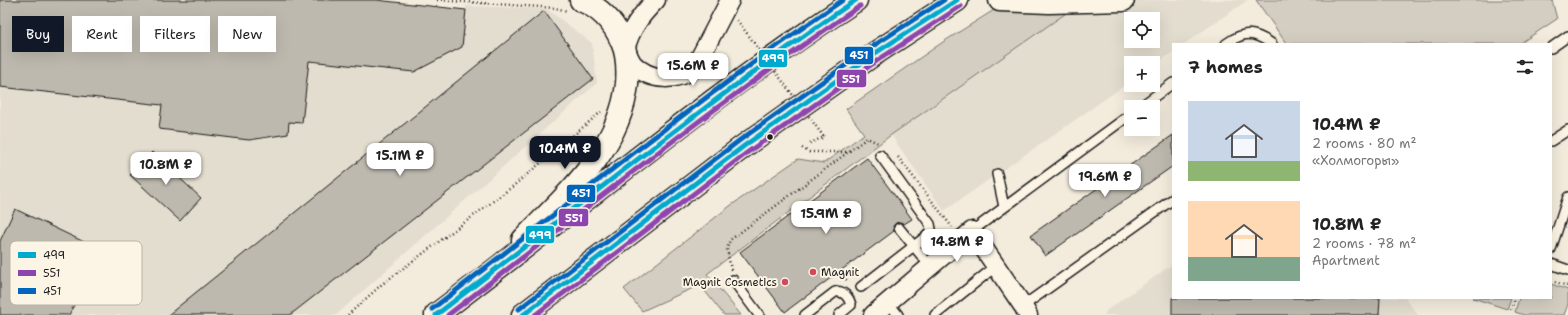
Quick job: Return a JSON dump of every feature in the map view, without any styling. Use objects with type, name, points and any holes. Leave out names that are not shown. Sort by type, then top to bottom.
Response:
[{"type":"main road","points":[[436,315],[712,102],[856,0]]},
{"type":"main road","points":[[523,315],[744,146],[874,54],[956,0]]},
{"type":"main road","points":[[1000,0],[1049,2],[1123,0]]},
{"type":"main road","points":[[488,276],[566,195],[589,168],[606,145],[618,121],[626,93],[628,73],[626,50],[610,20],[601,12],[575,6]]},
{"type":"street","points":[[656,0],[634,25],[628,36],[626,50],[633,63],[642,71],[654,76],[666,78],[687,74],[695,67],[730,0]]},
{"type":"street","points":[[873,315],[893,309],[963,230],[996,266],[1026,310]]},
{"type":"lane","points":[[1227,43],[1236,36],[1254,34],[1270,43]]},
{"type":"lane","points":[[1552,47],[1568,36]]},
{"type":"lane","points":[[1150,100],[1172,84]]},
{"type":"lane","points":[[963,230],[1004,207],[1124,119]]},
{"type":"lane","points":[[1552,140],[1568,130]]},
{"type":"lane","points":[[861,287],[928,235],[931,230],[930,224],[880,155]]},
{"type":"lane","points":[[997,174],[1004,207]]},
{"type":"lane","points":[[1552,246],[1568,197]]},
{"type":"lane","points":[[1026,310],[1172,200]]},
{"type":"lane","points":[[898,228],[930,266]]},
{"type":"lane","points":[[1552,264],[1568,270]]},
{"type":"lane","points":[[935,315],[996,266]]},
{"type":"lane","points":[[733,280],[759,315]]},
{"type":"lane","points":[[805,315],[835,292],[839,291],[842,292],[850,301],[851,305],[839,315]]},
{"type":"path","points":[[437,0],[555,8],[575,6]]},
{"type":"path","points":[[737,20],[824,137],[810,143]]},
{"type":"path","points":[[348,315],[381,284],[512,187],[601,112]]},
{"type":"path","points":[[733,280],[727,249],[730,240],[867,138],[880,144]]},
{"type":"path","points":[[802,148],[809,152],[848,152]]},
{"type":"path","points":[[897,156],[963,230]]},
{"type":"path","points":[[1552,281],[1568,286]]},
{"type":"path","points":[[1512,309],[1515,299]]},
{"type":"shaded area","points":[[0,0],[376,0],[466,10],[466,6],[547,9],[592,43],[597,83],[336,315],[0,315]]},
{"type":"shaded area","points":[[1010,0],[1085,0],[891,135],[707,274],[741,315],[724,315],[700,285],[642,311],[624,289],[730,206],[798,159],[824,163],[864,134],[846,109],[943,42]]},
{"type":"shaded area","points":[[1085,0],[1248,0],[1185,43],[1172,43],[1172,53],[1160,61],[1160,56],[1124,56],[1124,86],[944,211],[891,135]]},
{"type":"shaded area","points":[[1256,0],[1552,0],[1557,19],[1521,43],[1286,43]]},
{"type":"shaded area","points":[[1172,265],[1172,299],[1406,299],[1418,315],[1104,315],[1107,310]]},
{"type":"shaded area","points":[[1552,284],[1568,290],[1568,304],[1564,315],[1524,315],[1515,312],[1519,299],[1552,299]]},
{"type":"shaded area","points":[[1476,299],[1511,299],[1507,309]]},
{"type":"building","points":[[0,0],[376,0],[466,10],[462,47],[414,72],[309,61],[302,123],[289,122],[288,134],[249,140],[159,129],[162,105],[0,87]]},
{"type":"building","points":[[544,11],[593,79],[290,315],[168,315]]},
{"type":"building","points":[[1172,136],[1172,167],[1045,256],[1031,235]]},
{"type":"building","points":[[152,152],[201,198],[180,221],[130,175]]},
{"type":"building","points":[[867,158],[912,219],[904,224],[901,222],[896,223],[893,226],[894,231],[785,312],[740,252]]},
{"type":"building","points":[[15,209],[82,241],[10,241],[10,305],[74,305],[69,315],[0,315],[0,241]]},
{"type":"building","points":[[1172,299],[1380,299],[1379,315],[1172,315]]},
{"type":"transit line","name":"451","points":[[432,309],[686,113],[738,74],[843,0]]},
{"type":"transit line","name":"499","points":[[436,315],[644,154],[802,37],[856,0]]},
{"type":"transit line","name":"451","points":[[519,309],[740,140],[870,48],[944,0]]},
{"type":"transit line","name":"499","points":[[523,315],[744,146],[874,54],[957,0]]},
{"type":"transit line","name":"551","points":[[448,315],[754,80],[860,6]]},
{"type":"transit line","name":"551","points":[[535,315],[748,152],[878,60],[961,6]]},
{"type":"place","name":"Magnit","points":[[813,272]]},
{"type":"place","name":"Magnit Cosmetics","points":[[785,282]]}]
